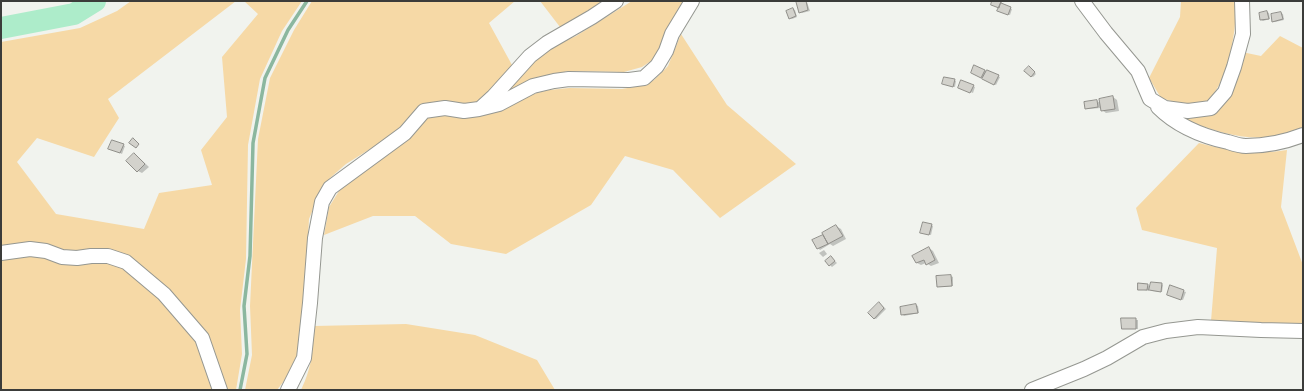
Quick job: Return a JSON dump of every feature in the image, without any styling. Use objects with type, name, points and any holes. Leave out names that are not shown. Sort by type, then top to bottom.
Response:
[{"type":"street","points":[[479,109],[493,97],[530,56],[547,43],[616,1]]},
{"type":"street","points":[[288,390],[304,358],[315,238],[322,202],[330,188],[405,134],[424,111],[445,108],[464,111],[479,109],[499,104],[533,86],[554,81],[575,79],[609,81],[644,78],[657,66],[666,51],[672,34],[692,1]]},
{"type":"street","points":[[1082,1],[1106,33],[1138,71],[1150,99],[1168,116],[1186,128],[1212,138],[1244,146],[1270,145],[1303,135]]},
{"type":"street","points":[[1150,99],[1165,108],[1188,111],[1212,108],[1225,92],[1234,67],[1243,34],[1242,1]]},
{"type":"street","points":[[1,253],[30,249],[46,251],[62,257],[77,258],[108,256],[126,262],[164,294],[202,338],[220,390]]},
{"type":"street","points":[[1032,390],[1084,369],[1107,358],[1143,337],[1198,327],[1303,331]]},
{"type":"shaded area","points":[[131,1],[236,1],[108,99],[119,118],[94,157],[37,138],[17,162],[56,214],[144,229],[159,193],[212,185],[201,150],[227,117],[222,57],[258,14],[244,1],[302,1],[282,31],[260,79],[248,145],[246,259],[240,310],[242,354],[236,390],[225,390],[213,348],[144,270],[84,251],[1,249],[1,42],[80,28],[117,11]]},
{"type":"shaded area","points":[[312,1],[515,1],[489,23],[512,65],[491,91],[476,104],[429,103],[416,109],[400,127],[386,139],[346,164],[330,178],[318,197],[309,219],[302,347],[294,368],[277,390],[245,390],[252,355],[250,306],[258,139],[270,78],[294,30]]},
{"type":"shaded area","points":[[540,1],[602,1],[588,12],[560,27]]},
{"type":"shaded area","points":[[632,1],[684,1],[664,36],[657,57],[642,67],[624,72],[567,71],[497,100],[534,58],[551,47],[576,36]]},
{"type":"shaded area","points":[[1181,1],[1235,1],[1236,10],[1234,32],[1227,67],[1219,85],[1207,103],[1181,104],[1161,98],[1149,78],[1180,17]]},
{"type":"shaded area","points":[[681,34],[727,105],[796,164],[720,218],[673,170],[625,156],[591,205],[506,254],[451,244],[415,216],[373,216],[324,235],[329,207],[339,191],[427,116],[449,115],[549,90],[569,88],[622,89],[639,86],[654,80],[668,66]]},
{"type":"shaded area","points":[[1280,36],[1303,48],[1303,129],[1287,134],[1257,138],[1229,134],[1184,120],[1214,112],[1229,97],[1237,80],[1242,52],[1261,56]]},
{"type":"shaded area","points":[[1199,143],[1221,148],[1253,152],[1287,150],[1281,207],[1303,265],[1303,325],[1211,321],[1217,248],[1142,230],[1136,208]]},
{"type":"shaded area","points":[[20,255],[109,262],[129,270],[165,303],[203,348],[216,390],[1,390],[1,259]]},
{"type":"shaded area","points":[[406,324],[475,335],[537,360],[555,390],[301,390],[308,374],[314,326]]},
{"type":"building","points":[[806,1],[808,10],[799,13],[796,2]]},
{"type":"building","points":[[992,1],[1001,1],[999,8],[991,5]]},
{"type":"building","points":[[1001,3],[1011,7],[1008,15],[997,11]]},
{"type":"building","points":[[793,8],[796,16],[789,19],[786,11]]},
{"type":"building","points":[[1267,11],[1269,19],[1260,20],[1259,13]]},
{"type":"building","points":[[1281,12],[1283,19],[1272,22],[1271,14]]},
{"type":"building","points":[[974,65],[985,70],[981,78],[971,73]]},
{"type":"building","points":[[1029,66],[1035,72],[1031,77],[1024,71]]},
{"type":"building","points":[[987,70],[999,75],[994,85],[982,79]]},
{"type":"building","points":[[944,77],[955,79],[953,87],[942,84]]},
{"type":"building","points":[[961,80],[974,85],[970,93],[958,88]]},
{"type":"building","points":[[1113,96],[1115,109],[1101,111],[1099,99]]},
{"type":"building","points":[[1097,100],[1098,107],[1085,109],[1084,102]]},
{"type":"building","points":[[133,138],[139,144],[136,148],[129,143]]},
{"type":"building","points":[[112,140],[124,144],[120,153],[108,149]]},
{"type":"building","points":[[134,153],[145,164],[137,172],[126,161]]},
{"type":"building","points":[[923,222],[932,224],[929,235],[920,233]]},
{"type":"building","points":[[836,225],[843,236],[828,244],[822,233]]},
{"type":"building","points":[[823,235],[828,244],[817,249],[812,240]]},
{"type":"building","points":[[929,247],[935,260],[926,265],[924,260],[916,263],[912,256]]},
{"type":"building","points":[[831,256],[835,261],[829,266],[825,261]]},
{"type":"building","points":[[951,275],[952,286],[937,287],[936,276]]},
{"type":"building","points":[[1151,282],[1162,283],[1161,292],[1149,290]]},
{"type":"building","points":[[1138,283],[1148,284],[1147,290],[1138,290]]},
{"type":"building","points":[[1170,285],[1184,290],[1181,300],[1167,295]]},
{"type":"building","points":[[879,302],[884,308],[874,319],[868,313]]},
{"type":"building","points":[[916,304],[918,313],[901,315],[900,307]]},
{"type":"building","points":[[1121,318],[1136,318],[1136,329],[1122,329]]},
{"type":"waterway","points":[[1,28],[74,14],[95,1]]},
{"type":"waterway","points":[[240,390],[247,354],[244,306],[250,256],[253,143],[265,78],[288,30],[307,1]]}]
